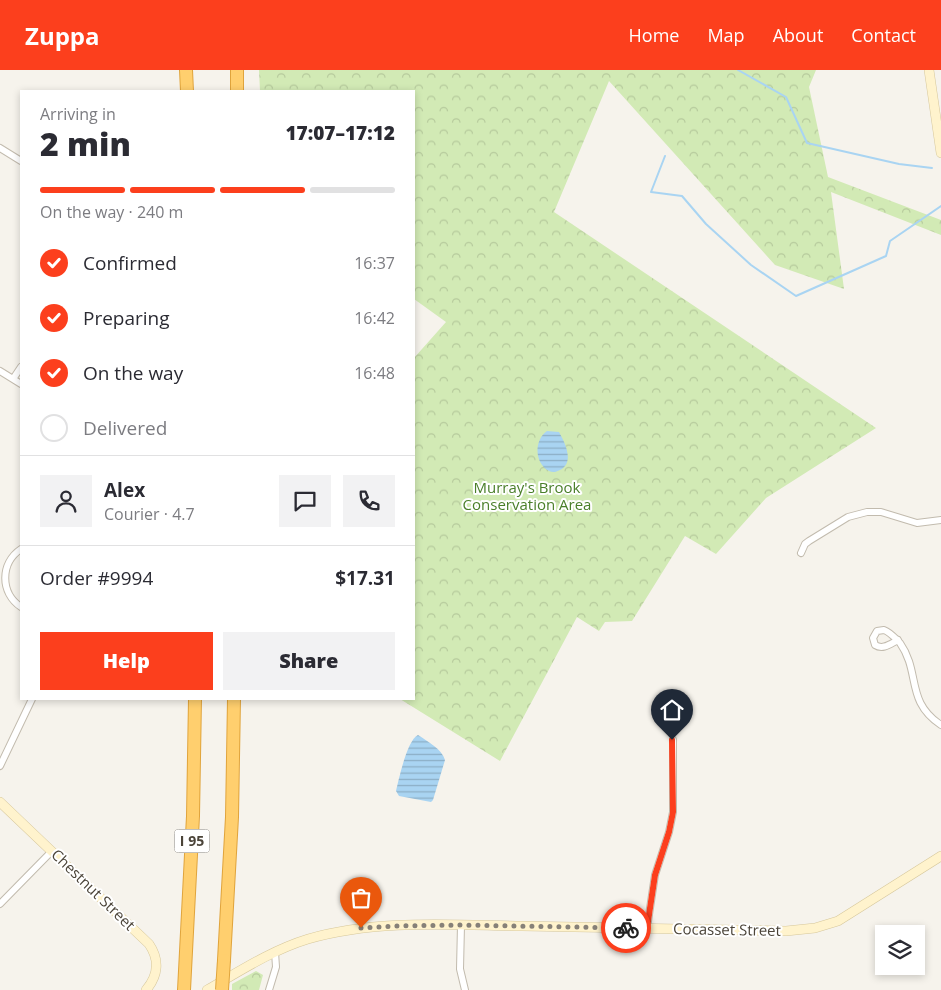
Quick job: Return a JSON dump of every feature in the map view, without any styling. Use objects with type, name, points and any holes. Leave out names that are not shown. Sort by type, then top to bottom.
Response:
[{"type":"highway","points":[[186,70],[187,90]]},
{"type":"highway","points":[[237,70],[237,90]]},
{"type":"highway","name":"I 95","points":[[184,986],[193,824],[195,700]]},
{"type":"highway","name":"I 95","points":[[222,990],[231,824],[234,700]]},
{"type":"main road","points":[[930,70],[941,153]]},
{"type":"main road","name":"Chestnut Street","points":[[0,802],[133,928],[152,949],[156,959],[156,972],[146,990]]},
{"type":"main road","name":"Cocasset Street","points":[[207,990],[275,952],[310,939],[361,928],[461,925],[786,931],[822,926],[838,920],[941,856]]},
{"type":"street","points":[[0,148],[20,160]]},
{"type":"street","points":[[13,379],[20,368]]},
{"type":"street","points":[[0,372],[20,383]]},
{"type":"street","points":[[801,553],[808,541],[848,517],[860,513],[881,512],[917,523],[941,520]]},
{"type":"street","points":[[20,550],[9,561],[4,578],[10,596],[20,606]]},
{"type":"street","points":[[898,640],[908,656],[915,689],[921,705],[927,714],[941,725]]},
{"type":"street","points":[[0,766],[32,700]]},
{"type":"street","points":[[647,928],[655,875],[669,832],[673,812],[672,740]]},
{"type":"street","points":[[0,904],[52,852]]},
{"type":"street","points":[[461,925],[460,969],[465,990]]},
{"type":"street","points":[[269,990],[276,965],[275,952]]},
{"type":"green space","name":"Murray's Brook Conservation Area","points":[[259,70],[816,70],[809,87],[828,177],[941,220],[941,235],[831,192],[844,289],[775,265],[609,81],[554,212],[876,428],[766,498],[716,554],[685,536],[632,621],[605,622],[599,631],[577,617],[500,761],[402,700],[415,700],[415,357],[446,322],[415,300],[415,90],[260,90]]},
{"type":"green space","points":[[256,971],[263,975],[259,990],[232,990],[232,984]]},
{"type":"water","points":[[547,431],[559,432],[564,441],[568,457],[565,467],[554,472],[544,467],[538,457],[537,451],[540,440]]},
{"type":"water","points":[[418,735],[438,749],[445,760],[431,802],[399,796],[396,791],[410,744]]},
{"type":"waterway","points":[[738,70],[786,97],[807,143],[899,164],[932,168]]},
{"type":"waterway","points":[[665,156],[651,192],[682,196],[706,224],[751,265],[796,296],[886,256],[890,241],[941,206]]},
{"type":"way so far","points":[[361,928],[461,925],[626,928]]},
{"type":"route","points":[[626,928],[647,928],[655,875],[669,832],[673,812],[672,740]]}]
